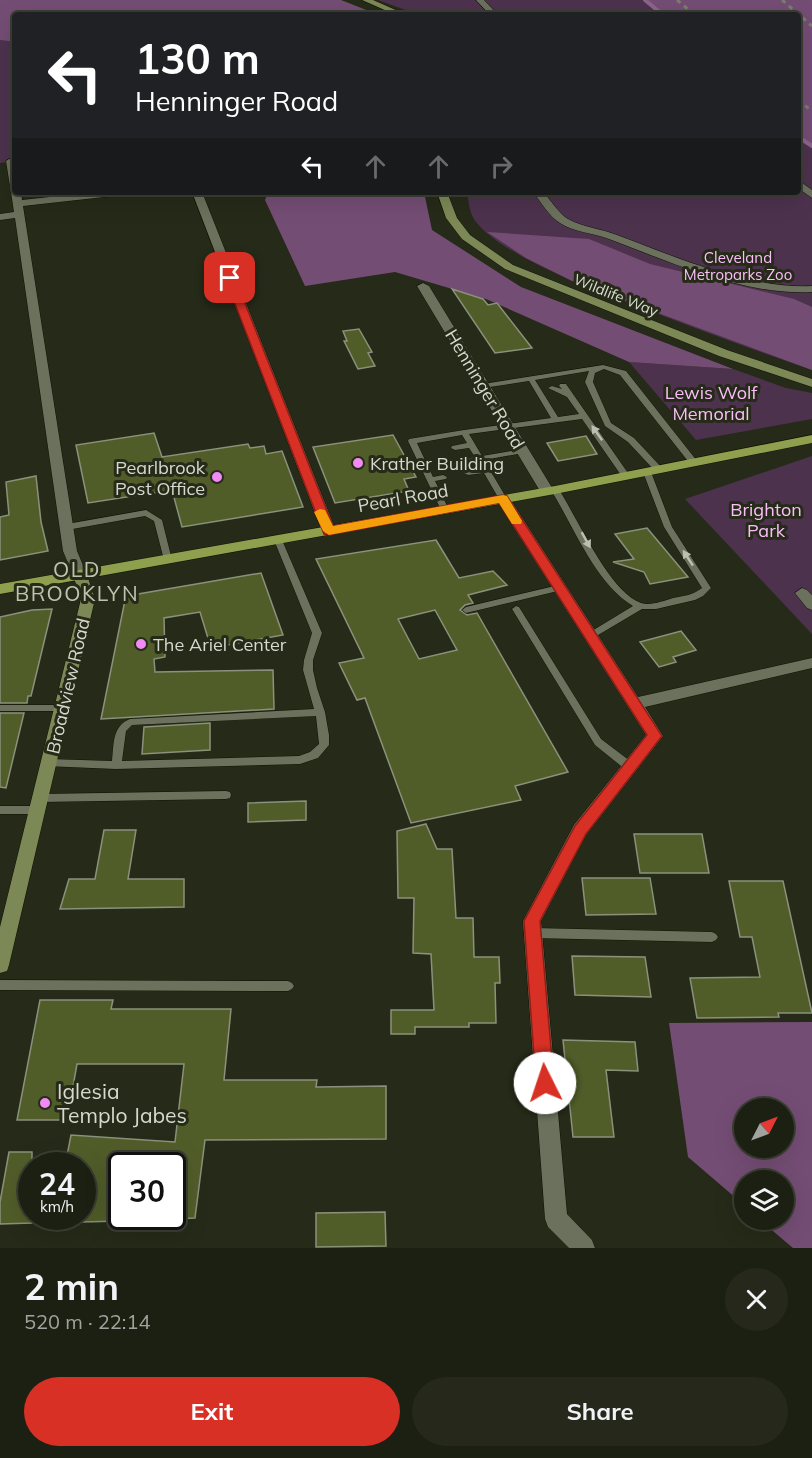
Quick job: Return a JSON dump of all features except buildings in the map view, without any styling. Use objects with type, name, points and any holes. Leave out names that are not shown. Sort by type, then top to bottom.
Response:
[{"type":"main road","name":"Pearl Road","points":[[0,589],[445,510],[812,439]]},
{"type":"street","points":[[366,0],[396,12]]},
{"type":"street","points":[[480,0],[491,12]]},
{"type":"street","points":[[11,161],[12,167]]},
{"type":"street","points":[[0,217],[18,203],[94,195]]},
{"type":"street","points":[[198,195],[329,531]]},
{"type":"street","name":"Wildlife Way","points":[[443,195],[446,210],[458,230],[478,248],[509,267],[723,353],[812,384]]},
{"type":"street","points":[[541,195],[564,221],[611,236],[677,263],[758,284],[794,290],[812,289]]},
{"type":"street","name":"Broadview Road","points":[[0,965],[88,599],[70,551],[18,203]]},
{"type":"street","name":"Henninger Road","points":[[423,286],[507,426],[551,490]]},
{"type":"street","points":[[503,499],[655,736],[580,830],[532,921],[556,1219],[584,1248]]},
{"type":"street","points":[[634,704],[812,663]]},
{"type":"lane","points":[[551,490],[570,511],[607,577],[626,599],[640,606],[652,606],[695,597],[703,594],[707,588],[668,527],[653,471],[631,440],[608,423],[589,382],[592,372],[603,367]]},
{"type":"lane","points":[[549,383],[603,367],[623,373],[631,380],[694,463]]},
{"type":"lane","points":[[483,386],[531,379],[549,383],[571,396]]},
{"type":"lane","points":[[531,379],[556,420]]},
{"type":"lane","points":[[560,381],[626,476]]},
{"type":"lane","points":[[445,510],[412,441],[584,416]]},
{"type":"lane","points":[[464,432],[503,499]]},
{"type":"lane","points":[[455,448],[471,445]]},
{"type":"lane","points":[[463,462],[523,451]]},
{"type":"lane","points":[[419,455],[430,453]]},
{"type":"lane","points":[[426,469],[438,467]]},
{"type":"lane","points":[[468,473],[485,470]]},
{"type":"lane","points":[[431,480],[443,477]]},
{"type":"lane","points":[[67,527],[146,513],[158,520],[168,560]]},
{"type":"lane","points":[[49,764],[116,765],[300,760],[314,755],[324,745],[325,732],[308,668],[316,644],[316,633],[278,540]]},
{"type":"lane","points":[[466,610],[559,588]]},
{"type":"lane","points":[[590,636],[640,606]]},
{"type":"lane","points":[[516,609],[598,742],[630,767]]},
{"type":"lane","points":[[0,708],[63,708]]},
{"type":"lane","points":[[116,765],[121,730],[130,722],[320,712]]},
{"type":"lane","points":[[0,810],[39,804],[226,795]]},
{"type":"lane","points":[[533,933],[712,937]]},
{"type":"lane","points":[[0,985],[288,986]]},
{"type":"green space","points":[[378,0],[659,0],[674,12],[411,12]]},
{"type":"green space","points":[[0,40],[12,42],[12,161],[0,163]]},
{"type":"green space","name":"Cleveland Metroparks Zoo","points":[[801,112],[812,121],[812,370],[637,306],[551,271],[507,248],[489,235],[476,222],[468,195],[801,195]]},
{"type":"green space","name":"Lewis Wolf Memorial","points":[[629,362],[733,369],[786,388],[812,393],[812,419],[696,440]]},
{"type":"green space","name":"Brighton Park","points":[[812,456],[812,634],[685,499]]},
{"type":"shaded area","points":[[0,0],[341,0],[371,12],[12,12],[12,42],[0,40]]},
{"type":"shaded area","points":[[645,0],[812,0],[812,146],[801,139],[801,12],[659,12]]},
{"type":"shaded area","points":[[267,195],[425,195],[432,230],[521,287],[733,369],[629,362],[486,299],[395,272],[305,286],[265,200]]},
{"type":"shaded area","points":[[487,232],[589,239],[650,264],[794,299],[812,307],[812,370],[572,281],[526,258]]},
{"type":"shaded area","points":[[812,1022],[812,1248],[793,1248],[772,1230],[794,1230],[794,1170],[734,1170],[734,1196],[688,1157],[669,1023]]},
{"type":"waterway","points":[[645,0],[659,12]]},
{"type":"waterway","points":[[801,139],[812,146]]},
{"type":"railway","points":[[677,0],[691,12]]},
{"type":"railway","points":[[782,0],[796,12]]},
{"type":"railway","points":[[801,16],[812,26]]},
{"type":"railway","points":[[801,102],[812,111]]},
{"type":"slow traffic","points":[[320,512],[329,531],[503,499],[516,521]]},
{"type":"place","name":"Krather Building","points":[[358,463]]},
{"type":"place","name":"Pearlbrook Post Office","points":[[217,477]]},
{"type":"place","name":"The Ariel Center","points":[[141,644]]},
{"type":"place","name":"Iglesia Templo Jabes","points":[[45,1103]]},
{"type":"district","name":"OLD BROOKLYN","points":[[77,581]]},
{"type":"route","points":[[230,278],[329,531],[503,499],[655,736],[580,830],[532,921],[545,1083]]}]
